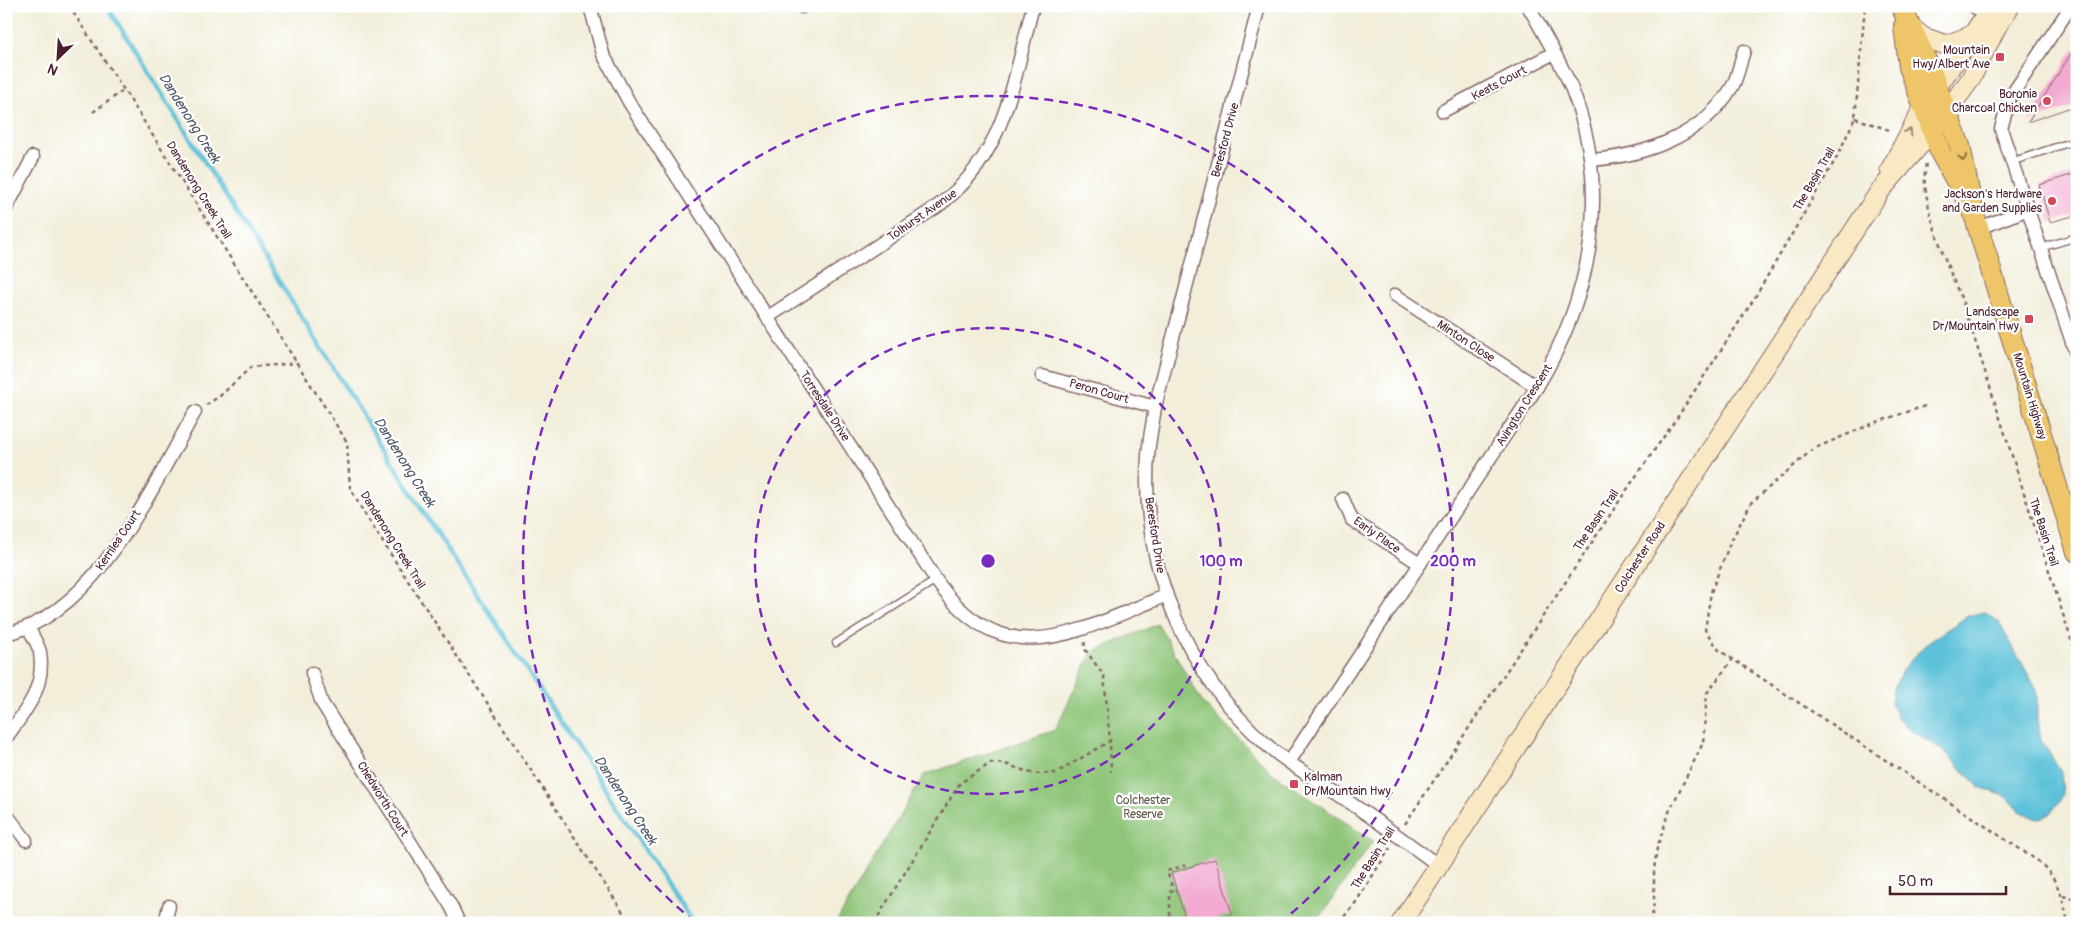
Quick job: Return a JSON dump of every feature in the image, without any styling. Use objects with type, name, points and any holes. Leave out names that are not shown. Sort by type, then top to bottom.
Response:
[{"type":"main road","points":[[1991,16],[2010,6]]},
{"type":"main road","points":[[1904,14],[1923,37],[1946,45],[1973,35]]},
{"type":"main road","name":"Mountain Highway","points":[[1904,14],[1960,146],[1976,219],[2077,552]]},
{"type":"main road","name":"Mountain Highway","points":[[1904,14],[1909,67],[1923,108],[1957,185],[1976,219]]},
{"type":"main road","name":"Colchester Road","points":[[1880,191],[1905,138],[1923,108],[1973,35],[1991,16]]},
{"type":"main road","name":"Colchester Road","points":[[1401,923],[1880,191],[1932,131],[1970,80],[1991,16]]},
{"type":"street","name":"Torresdale Drive","points":[[590,6],[603,54],[616,80],[936,580],[956,606],[979,625],[995,632],[1032,640],[1055,638],[1165,596]]},
{"type":"street","name":"Tolhurst Avenue","points":[[768,317],[952,196],[982,163],[1006,113],[1032,6]]},
{"type":"street","name":"Beresford Drive","points":[[1259,6],[1155,407],[1148,455],[1149,510],[1155,552],[1165,596],[1176,622],[1214,686],[1231,708],[1256,734],[1289,762],[1397,835],[1438,866]]},
{"type":"street","name":"Avington Crescent","points":[[1289,762],[1537,387],[1556,353],[1583,285],[1594,224],[1595,198],[1590,160],[1580,114],[1570,86],[1528,6]]},
{"type":"street","points":[[2077,8],[2072,6],[2009,99],[2001,130],[2026,210],[2077,357]]},
{"type":"street","points":[[1590,160],[1646,152],[1677,138],[1718,108],[1733,85],[1744,50]]},
{"type":"street","name":"Keats Court","points":[[1443,111],[1554,53]]},
{"type":"street","points":[[6,209],[32,157]]},
{"type":"street","points":[[1976,219],[2026,210]]},
{"type":"street","name":"Minton Close","points":[[1396,295],[1537,387]]},
{"type":"street","name":"Peron Court","points":[[1042,376],[1155,407]]},
{"type":"street","name":"Kerrilea Court","points":[[6,634],[28,627],[70,601],[89,581],[124,535],[195,412]]},
{"type":"street","name":"Early Place","points":[[1343,499],[1352,520],[1420,564]]},
{"type":"street","points":[[6,738],[37,692],[40,672],[40,651],[28,627]]},
{"type":"street","name":"Chedworth Court","points":[[312,672],[322,703],[451,906],[459,923]]},
{"type":"street","points":[[6,814],[26,840]]},
{"type":"street","points":[[166,923],[169,906]]},
{"type":"lane","points":[[1968,6],[1991,16]]},
{"type":"lane","points":[[2012,162],[2077,140]]},
{"type":"lane","points":[[2040,248],[2077,236]]},
{"type":"lane","points":[[836,643],[936,580]]},
{"type":"path","name":"Dandenong Creek Trail","points":[[69,6],[298,362],[347,442],[350,488],[364,512],[630,923]]},
{"type":"path","name":"The Basin Trail","points":[[1339,923],[1356,902],[1397,835],[1634,479],[1677,418],[1754,298],[1838,157],[1855,118],[1865,6]]},
{"type":"path","points":[[93,112],[124,90]]},
{"type":"path","points":[[1855,118],[1898,133]]},
{"type":"path","name":"The Basin Trail","points":[[1928,158],[1924,172],[1926,199],[1953,281],[1962,300],[2077,658]]},
{"type":"path","points":[[195,412],[220,396],[251,366],[298,362]]},
{"type":"path","points":[[1925,406],[1874,423],[1814,449],[1751,503],[1730,543],[1711,592],[1705,630],[1719,650],[2038,861],[2048,870],[2063,896],[2068,923]]},
{"type":"path","points":[[1085,628],[1084,648],[1104,676],[1111,772]]},
{"type":"path","points":[[1651,923],[1654,903],[1654,870],[1660,839],[1669,812],[1702,743],[1707,693],[1733,659]]},
{"type":"path","points":[[874,923],[960,784],[991,763],[1005,764],[1034,774],[1056,773],[1110,741]]},
{"type":"path","points":[[1182,916],[1173,921],[1170,892],[1173,890],[1166,871],[1186,865]]},
{"type":"path","points":[[2063,896],[2077,900]]},
{"type":"path","points":[[2072,923],[2077,919]]},
{"type":"green space","name":"Colchester Reserve","points":[[1158,624],[1202,702],[1274,774],[1373,841],[1316,923],[836,923],[924,775],[1055,730],[1092,652]]},
{"type":"water","points":[[1984,612],[1999,622],[2037,690],[2037,719],[2041,740],[2061,771],[2063,796],[2051,813],[2041,818],[2032,817],[2018,810],[2005,796],[1979,787],[1943,750],[1910,730],[1897,717],[1891,703],[1893,690],[1903,669],[1928,642],[1968,616]]},
{"type":"building","points":[[2074,49],[2077,51],[2077,105],[2028,122]]},
{"type":"building","points":[[2077,173],[2077,215],[2050,222],[2039,185]]},
{"type":"building","points":[[1215,859],[1232,914],[1203,923],[1187,923],[1171,873]]},
{"type":"waterway","name":"Dandenong Creek","points":[[107,6],[429,521],[693,923]]},
{"type":"place","name":"Mountain Hwy/Albert Ave","points":[[2000,57]]},
{"type":"place","name":"Boronia Charcoal Chicken","points":[[2047,101]]},
{"type":"place","name":"Jackson's Hardware and Garden Supplies","points":[[2052,201]]},
{"type":"place","name":"Landscape Dr/Mountain Hwy","points":[[2029,319]]},
{"type":"place","name":"Kalman Dr/Mountain Hwy","points":[[1294,784]]}]
